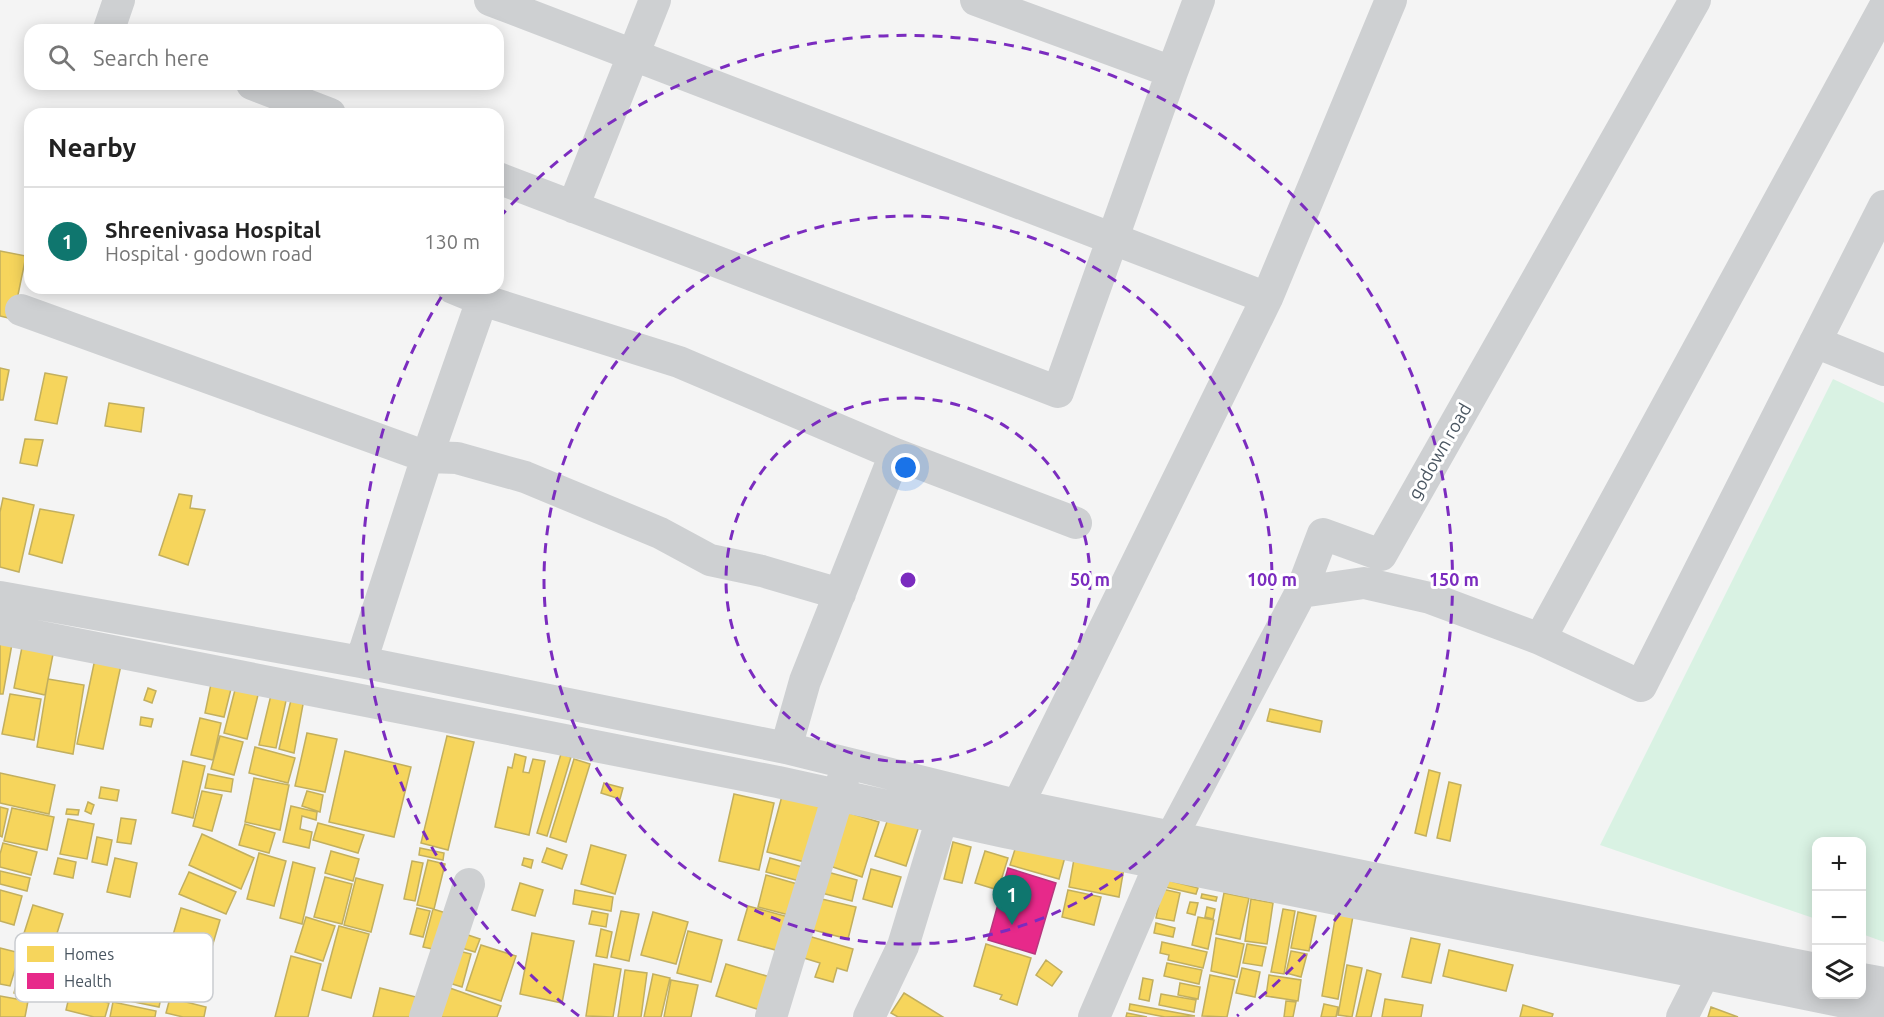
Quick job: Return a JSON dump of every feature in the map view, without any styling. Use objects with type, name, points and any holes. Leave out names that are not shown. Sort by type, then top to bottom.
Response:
[{"type":"street","points":[[111,24],[119,0]]},
{"type":"street","points":[[490,0],[1267,298]]},
{"type":"street","points":[[573,207],[655,0]]},
{"type":"street","points":[[976,0],[1172,72]]},
{"type":"street","points":[[504,180],[1058,392],[1199,0]]},
{"type":"street","points":[[1011,818],[1267,298],[1390,0]]},
{"type":"street","name":"godown road","points":[[1094,1017],[1166,849],[1301,592],[1323,534],[1381,555],[1695,0]]},
{"type":"street","points":[[1540,639],[1884,9]]},
{"type":"street","points":[[268,90],[314,108]]},
{"type":"street","points":[[1301,592],[1364,583],[1430,598],[1540,639],[1641,686],[1884,206]]},
{"type":"street","points":[[468,294],[679,362],[895,454],[1076,523]]},
{"type":"street","points":[[361,662],[427,457],[482,300]]},
{"type":"street","points":[[21,310],[427,457],[457,458],[525,477],[660,532],[710,560],[762,571],[840,594]]},
{"type":"street","points":[[1815,342],[1884,370]]},
{"type":"street","points":[[786,748],[805,681],[895,454]]},
{"type":"street","points":[[0,597],[361,662],[786,748],[848,763],[1011,818],[1710,961],[1884,1010]]},
{"type":"street","points":[[0,629],[778,782],[942,818],[1011,818]]},
{"type":"street","points":[[771,1017],[848,763]]},
{"type":"street","points":[[868,1017],[903,946],[942,818]]},
{"type":"street","points":[[425,1017],[469,884]]},
{"type":"street","points":[[1710,961],[1812,969]]},
{"type":"street","points":[[1682,1017],[1710,961]]},
{"type":"street","points":[[1866,980],[1884,983]]},
{"type":"green space","points":[[1833,379],[1884,403],[1884,942],[1866,935],[1866,837],[1812,837],[1812,918],[1600,845]]},
{"type":"building: Homes","points":[[0,251],[24,256],[24,266],[13,319],[0,316]]},
{"type":"building: Homes","points":[[0,368],[9,370],[3,400],[0,400]]},
{"type":"building: Homes","points":[[45,373],[67,377],[57,424],[35,420]]},
{"type":"building: Homes","points":[[109,403],[144,408],[141,432],[105,426]]},
{"type":"building: Homes","points":[[25,439],[43,440],[37,466],[20,463]]},
{"type":"building: Homes","points":[[179,494],[192,496],[190,508],[205,510],[188,565],[159,555]]},
{"type":"building: Homes","points":[[3,498],[34,505],[19,572],[0,567],[0,512]]},
{"type":"building: Homes","points":[[40,509],[74,515],[62,563],[29,554]]},
{"type":"building: Homes","points":[[0,642],[12,644],[3,694],[0,694]]},
{"type":"building: Homes","points":[[23,642],[54,649],[45,695],[14,688]]},
{"type":"building: Homes","points":[[95,659],[121,665],[103,749],[77,744]]},
{"type":"building: Homes","points":[[48,679],[84,685],[73,754],[37,747]]},
{"type":"building: Homes","points":[[211,684],[231,689],[224,717],[205,713]]},
{"type":"building: Homes","points":[[236,686],[259,691],[247,739],[224,733]]},
{"type":"building: Homes","points":[[148,688],[156,691],[152,703],[144,700]]},
{"type":"building: Homes","points":[[10,694],[41,699],[34,740],[2,734]]},
{"type":"building: Homes","points":[[271,695],[287,696],[276,748],[259,745]]},
{"type":"building: Homes","points":[[292,696],[304,699],[294,753],[279,749]]},
{"type":"building: Homes","points":[[1270,709],[1322,721],[1320,732],[1267,721]]},
{"type":"building: Homes","points":[[141,717],[153,719],[151,727],[140,725]]},
{"type":"building: Homes","points":[[200,718],[221,723],[213,760],[191,755]]},
{"type":"building: Homes","points":[[307,733],[337,739],[325,792],[295,786]]},
{"type":"building: Homes","points":[[220,736],[243,742],[234,775],[211,769]]},
{"type":"building: Homes","points":[[447,736],[474,742],[448,850],[421,843]]},
{"type":"building: Homes","points":[[255,747],[295,758],[288,783],[249,773]]},
{"type":"building: Homes","points":[[345,751],[411,767],[394,837],[329,822]]},
{"type":"building: Homes","points":[[515,754],[526,757],[523,772],[529,773],[533,759],[545,761],[529,835],[495,827],[508,767],[512,768]]},
{"type":"building: Homes","points":[[561,754],[571,757],[547,836],[537,833]]},
{"type":"building: Homes","points":[[574,759],[590,764],[566,842],[550,837]]},
{"type":"building: Homes","points":[[183,761],[205,766],[193,818],[172,813]]},
{"type":"building: Homes","points":[[1429,770],[1440,773],[1426,836],[1415,833]]},
{"type":"building: Homes","points":[[0,773],[55,785],[49,814],[0,803]]},
{"type":"building: Homes","points":[[208,774],[233,779],[231,792],[205,788]]},
{"type":"building: Homes","points":[[254,778],[289,785],[280,830],[245,822]]},
{"type":"building: Homes","points":[[1449,782],[1461,785],[1450,841],[1437,838]]},
{"type":"building: Homes","points":[[604,783],[623,788],[620,799],[601,793]]},
{"type":"building: Homes","points":[[101,787],[119,790],[117,801],[99,798]]},
{"type":"building: Homes","points":[[202,791],[222,795],[212,831],[193,826]]},
{"type":"building: Homes","points":[[307,791],[323,795],[320,812],[302,806]]},
{"type":"building: Homes","points":[[734,794],[774,803],[759,870],[719,861]]},
{"type":"building: Homes","points":[[782,796],[826,808],[812,864],[767,852]]},
{"type":"building: Homes","points":[[88,802],[94,805],[91,814],[85,811]]},
{"type":"building: Homes","points":[[291,806],[317,812],[316,820],[302,816],[300,829],[312,832],[309,848],[283,842]]},
{"type":"building: Homes","points":[[0,807],[8,809],[2,837],[0,836]]},
{"type":"building: Homes","points":[[12,808],[54,817],[47,850],[4,841]]},
{"type":"building: Homes","points":[[67,809],[79,810],[78,815],[66,814]]},
{"type":"building: Homes","points":[[840,810],[879,822],[862,877],[824,864]]},
{"type":"building: Homes","points":[[889,816],[919,826],[906,866],[875,856]]},
{"type":"building: Homes","points":[[121,818],[136,820],[131,844],[117,842]]},
{"type":"building: Homes","points":[[68,819],[94,824],[87,859],[60,854]]},
{"type":"building: Homes","points":[[318,823],[364,835],[358,853],[313,840]]},
{"type":"building: Homes","points":[[245,824],[275,833],[269,853],[239,845]]},
{"type":"building: Homes","points":[[202,834],[254,858],[241,889],[189,865]]},
{"type":"building: Homes","points":[[97,837],[112,840],[107,865],[92,862]]},
{"type":"building: Homes","points":[[953,842],[971,847],[962,883],[944,879]]},
{"type":"building: Homes","points":[[3,843],[37,852],[31,875],[0,867]]},
{"type":"building: Homes","points":[[1017,843],[1065,857],[1059,879],[1010,865]]},
{"type":"building: Homes","points":[[591,845],[626,855],[615,894],[581,884]]},
{"type":"building: Homes","points":[[420,848],[444,853],[443,860],[419,855]]},
{"type":"building: Homes","points":[[547,848],[567,855],[562,869],[542,862]]},
{"type":"building: Homes","points":[[331,851],[359,859],[353,881],[325,873]]},
{"type":"building: Homes","points":[[985,851],[1008,858],[998,890],[975,883]]},
{"type":"building: Homes","points":[[259,853],[286,861],[274,906],[247,899]]},
{"type":"building: Homes","points":[[58,858],[76,862],[73,878],[54,874]]},
{"type":"building: Homes","points":[[115,858],[137,863],[130,897],[107,892]]},
{"type":"building: Homes","points":[[524,858],[533,860],[531,868],[522,865]]},
{"type":"building: Homes","points":[[770,858],[806,868],[803,882],[766,872]]},
{"type":"building: Homes","points":[[1074,859],[1124,868],[1119,897],[1069,887]]},
{"type":"building: Homes","points":[[428,860],[445,864],[434,909],[417,905]]},
{"type":"building: Homes","points":[[412,861],[423,863],[415,901],[404,899]]},
{"type":"building: Homes","points":[[293,862],[315,868],[302,924],[280,918]]},
{"type":"building: Homes","points":[[871,869],[901,877],[892,907],[863,899]]},
{"type":"building: Homes","points":[[820,870],[857,880],[852,901],[814,891]]},
{"type":"building: Homes","points":[[0,871],[30,878],[27,891],[0,884]]},
{"type":"building: Homes","points":[[189,872],[236,892],[226,914],[179,894]]},
{"type":"building: Homes","points":[[766,875],[801,885],[793,916],[758,907]]},
{"type":"building: Homes","points":[[325,877],[352,884],[342,924],[314,917]]},
{"type":"building: Homes","points":[[356,878],[383,885],[371,932],[344,925]]},
{"type":"building: Homes","points":[[1167,880],[1198,888],[1196,894],[1165,887]]},
{"type":"building: Homes","points":[[520,883],[543,890],[535,916],[512,910]]},
{"type":"building: Homes","points":[[1162,889],[1180,893],[1174,921],[1156,918]]},
{"type":"building: Homes","points":[[0,890],[22,896],[14,925],[0,921]]},
{"type":"building: Homes","points":[[575,890],[613,897],[611,911],[573,904]]},
{"type":"building: Homes","points":[[1068,890],[1101,897],[1094,925],[1062,917]]},
{"type":"building: Homes","points":[[1224,893],[1249,898],[1240,939],[1216,934]]},
{"type":"building: Homes","points":[[1202,894],[1217,897],[1216,901],[1201,898]]},
{"type":"building: Homes","points":[[809,896],[856,907],[848,939],[802,927]]},
{"type":"building: Homes","points":[[1251,899],[1273,903],[1267,944],[1245,941]]},
{"type":"building: Homes","points":[[1190,902],[1198,903],[1195,915],[1187,913]]},
{"type":"building: Homes","points":[[33,905],[63,914],[57,933],[24,933]]},
{"type":"building: Homes","points":[[748,906],[792,918],[783,952],[738,940]]},
{"type":"building: Homes","points":[[1207,907],[1215,909],[1213,919],[1205,917]]},
{"type":"building: Homes","points":[[181,908],[220,920],[213,944],[213,933],[174,933]]},
{"type":"building: Homes","points":[[417,908],[430,911],[423,937],[410,934]]},
{"type":"building: Homes","points":[[433,909],[446,913],[437,950],[423,947]]},
{"type":"building: Homes","points":[[1283,909],[1295,911],[1284,974],[1271,972]]},
{"type":"building: Homes","points":[[592,911],[608,914],[606,927],[589,924]]},
{"type":"building: Homes","points":[[621,911],[639,914],[629,961],[611,957]]},
{"type":"building: Homes","points":[[653,912],[688,922],[676,964],[641,955]]},
{"type":"building: Homes","points":[[1298,912],[1316,916],[1309,951],[1291,948]]},
{"type":"building: Homes","points":[[1336,913],[1353,916],[1338,999],[1322,996]]},
{"type":"building: Homes","points":[[306,917],[335,926],[323,961],[295,952]]},
{"type":"building: Homes","points":[[1198,917],[1214,920],[1208,949],[1192,945]]},
{"type":"building: Homes","points":[[1156,923],[1175,928],[1173,937],[1154,933]]},
{"type":"building: Homes","points":[[339,926],[369,934],[351,998],[322,990]]},
{"type":"building: Homes","points":[[601,929],[612,932],[607,958],[596,956]]},
{"type":"building: Homes","points":[[688,931],[722,940],[711,982],[677,973]]},
{"type":"building: Homes","points":[[459,932],[480,939],[475,952],[455,946]]},
{"type":"building: Homes","points":[[532,933],[574,941],[562,1003],[520,994]]},
{"type":"building: Homes","points":[[798,933],[853,949],[847,971],[837,968],[833,982],[815,977],[820,963],[791,954]]},
{"type":"building: Homes","points":[[1216,938],[1244,944],[1237,977],[1211,971]]},
{"type":"building: Homes","points":[[1411,938],[1440,944],[1431,983],[1402,977]]},
{"type":"building: Homes","points":[[1162,942],[1207,952],[1203,968],[1168,960],[1169,955],[1160,953]]},
{"type":"building: Homes","points":[[986,944],[1031,958],[1017,1005],[1000,999],[1002,995],[974,986]]},
{"type":"building: Homes","points":[[1247,944],[1266,947],[1262,966],[1243,963]]},
{"type":"building: Homes","points":[[481,945],[516,956],[501,1001],[466,990]]},
{"type":"building: Homes","points":[[0,948],[15,952],[15,970],[10,986],[0,984]]},
{"type":"building: Homes","points":[[455,950],[471,954],[462,987],[446,982]]},
{"type":"building: Homes","points":[[1449,950],[1513,965],[1506,991],[1443,976]]},
{"type":"building: Homes","points":[[1291,951],[1307,954],[1301,977],[1286,973]]},
{"type":"building: Homes","points":[[291,956],[321,964],[308,1017],[275,1017]]},
{"type":"building: Homes","points":[[1046,960],[1062,972],[1052,986],[1036,975]]},
{"type":"building: Homes","points":[[1167,963],[1202,970],[1199,984],[1164,976]]},
{"type":"building: Homes","points":[[594,964],[621,969],[613,1017],[586,1016]]},
{"type":"building: Homes","points":[[726,964],[770,977],[760,1010],[716,996]]},
{"type":"building: Homes","points":[[1347,965],[1362,968],[1352,1017],[1338,1015]]},
{"type":"building: Homes","points":[[1242,968],[1260,972],[1255,997],[1236,993]]},
{"type":"building: Homes","points":[[625,970],[647,973],[641,1017],[618,1017]]},
{"type":"building: Homes","points":[[1367,970],[1381,974],[1371,1017],[1356,1017]]},
{"type":"building: Homes","points":[[653,974],[670,978],[661,1017],[644,1017]]},
{"type":"building: Homes","points":[[1210,975],[1235,980],[1227,1017],[1202,1016]]},
{"type":"building: Homes","points":[[1269,975],[1301,980],[1298,1001],[1266,996]]},
{"type":"building: Homes","points":[[1143,978],[1153,980],[1149,1001],[1139,999]]},
{"type":"building: Homes","points":[[671,980],[698,985],[691,1017],[664,1017]]},
{"type":"building: Homes","points":[[1180,983],[1200,987],[1198,999],[1178,995]]},
{"type":"building: Homes","points":[[444,986],[501,1006],[497,1017],[440,1017]]},
{"type":"building: Homes","points":[[380,988],[416,997],[411,1017],[373,1017]]},
{"type":"building: Homes","points":[[904,993],[943,1017],[898,1017],[891,1013]]},
{"type":"building: Homes","points":[[1161,994],[1196,1000],[1194,1012],[1159,1005]]},
{"type":"building: Homes","points":[[0,996],[15,999],[15,1002],[28,1002],[25,1017],[0,1017]]},
{"type":"building: Homes","points":[[1385,999],[1423,1005],[1421,1017],[1382,1017]]},
{"type":"building: Homes","points":[[1286,1001],[1296,1002],[1293,1017],[1284,1017]]},
{"type":"building: Homes","points":[[68,1002],[109,1003],[105,1017],[94,1017],[66,1010]]},
{"type":"building: Homes","points":[[113,1002],[156,1011],[155,1017],[110,1017]]},
{"type":"building: Homes","points":[[134,1002],[160,1002],[159,1007]]},
{"type":"building: Homes","points":[[169,1002],[186,1002],[206,1007],[204,1017],[183,1017],[166,1013]]},
{"type":"building: Homes","points":[[1130,1004],[1195,1016],[1165,1017],[1129,1010]]},
{"type":"building: Homes","points":[[1324,1004],[1338,1007],[1336,1017],[1321,1017]]},
{"type":"building: Homes","points":[[1523,1005],[1553,1014],[1552,1017],[1520,1017]]},
{"type":"building: Homes","points":[[1711,1007],[1738,1017],[1708,1017]]},
{"type":"building: Homes","points":[[1127,1013],[1147,1017],[1126,1017]]},
{"type":"building: Health","points":[[1008,868],[1056,883],[1035,954],[988,940]]},
{"type":"place","name":"Shreenivasa Hospital","points":[[1012,925]]}]
